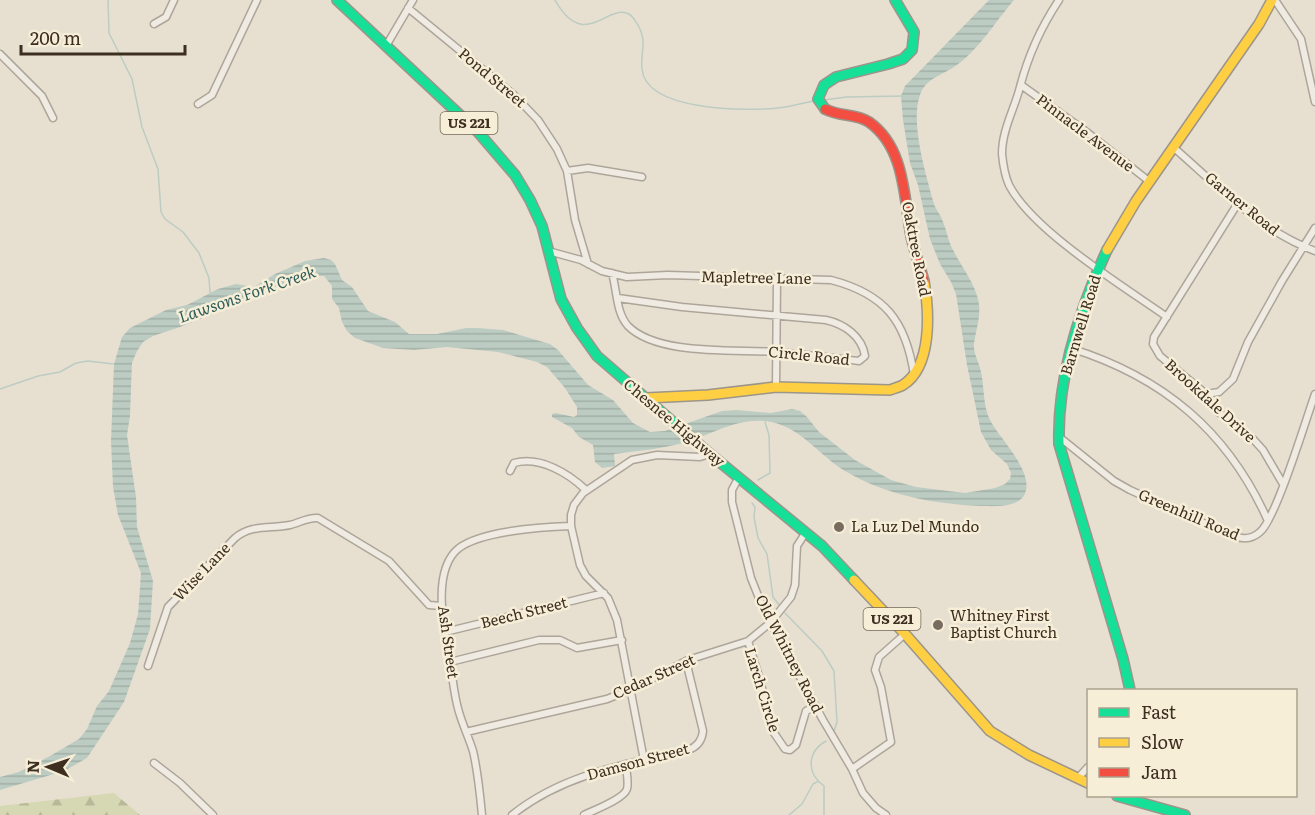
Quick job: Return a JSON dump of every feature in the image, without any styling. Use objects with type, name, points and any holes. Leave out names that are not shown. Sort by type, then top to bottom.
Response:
[{"type":"street","points":[[154,24],[166,17],[174,0]]},
{"type":"street","name":"Chesnee Highway","points":[[337,0],[478,132],[502,158],[530,200],[542,226],[561,299],[585,341],[608,367],[806,532],[905,634],[990,731],[1029,755],[1087,782]]},
{"type":"street","points":[[386,46],[412,0]]},
{"type":"street","name":"Oaktree Road","points":[[895,0],[914,31],[915,40],[911,52],[901,59],[853,70],[834,78],[822,87],[818,99],[821,107],[828,111],[869,122],[888,143],[898,167],[905,190],[912,238],[927,299],[924,350],[914,376]]},
{"type":"street","points":[[1059,0],[1034,46],[1007,124],[1003,144],[1003,164],[1009,184],[1035,217],[1098,268],[1167,317],[1238,203]]},
{"type":"street","points":[[1274,0],[1301,39],[1315,102]]},
{"type":"street","name":"Barnwell Road","points":[[1130,689],[1058,436],[1061,395],[1070,348],[1098,268],[1122,224],[1260,24],[1274,0]]},
{"type":"street","points":[[198,104],[212,95],[255,1]]},
{"type":"street","name":"Pond Street","points":[[408,8],[527,106],[548,134],[567,171],[578,232],[588,264]]},
{"type":"street","points":[[0,54],[42,96],[53,117]]},
{"type":"street","name":"Pinnacle Avenue","points":[[1021,85],[1088,133],[1149,182]]},
{"type":"street","name":"Garner Road","points":[[1173,147],[1264,225],[1315,251]]},
{"type":"street","points":[[567,171],[588,168],[642,177]]},
{"type":"street","points":[[1206,394],[1219,392],[1233,379],[1248,342],[1315,228]]},
{"type":"street","name":"Mapletree Lane","points":[[548,251],[627,277],[668,275],[831,280],[856,288],[877,301],[895,318],[910,353],[914,376]]},
{"type":"street","name":"Circle Road","points":[[612,273],[621,314],[627,324],[635,331],[660,343],[680,348],[776,352],[859,361],[865,354],[856,337],[834,322],[816,318],[682,308],[618,298]]},
{"type":"street","points":[[776,387],[777,279]]},
{"type":"street","name":"Brookdale Drive","points":[[1167,317],[1154,337],[1154,348],[1169,364],[1206,394],[1218,412],[1253,439],[1263,450],[1283,484]]},
{"type":"street","points":[[1070,348],[1106,360],[1144,379],[1196,417],[1238,465],[1268,521]]},
{"type":"street","points":[[650,401],[776,387],[891,390],[901,387],[914,376]]},
{"type":"street","points":[[1268,521],[1315,394]]},
{"type":"street","name":"Greenhill Road","points":[[1058,436],[1100,470],[1130,490],[1226,533],[1248,538],[1259,534],[1268,521]]},
{"type":"street","points":[[644,760],[632,689],[614,609],[604,593],[586,576],[579,565],[571,526],[574,505],[586,490],[624,464],[640,457],[657,454],[700,456],[710,454]]},
{"type":"street","points":[[510,471],[514,463],[524,460],[548,466],[571,477],[586,490]]},
{"type":"street","name":"Old Whitney Road","points":[[739,477],[732,490],[732,502],[751,578],[770,623],[852,769],[863,793],[876,808],[886,815]]},
{"type":"street","name":"Wise Lane","points":[[148,666],[168,607],[235,538],[260,527],[293,525],[313,517],[318,518],[389,561],[429,605],[442,606]]},
{"type":"street","name":"Ash Street","points":[[482,815],[473,753],[458,711],[445,632],[442,606],[446,567],[454,553],[462,547],[517,530],[571,526]]},
{"type":"street","name":"Cedar Street","points":[[466,732],[607,699],[632,689],[686,661],[748,641],[770,623],[794,591],[796,551],[806,532]]},
{"type":"street","name":"Beech Street","points":[[445,632],[604,593]]},
{"type":"street","points":[[852,769],[891,742],[881,687],[874,672],[879,657],[905,634]]},
{"type":"street","points":[[450,662],[539,640],[560,640],[578,648],[622,640]]},
{"type":"street","name":"Larch Circle","points":[[748,641],[772,729],[785,748],[790,750],[796,745],[806,711],[816,706]]},
{"type":"street","name":"Damson Street","points":[[512,815],[560,785],[594,772],[688,750],[697,745],[703,731],[686,661]]},
{"type":"street","points":[[154,763],[180,783],[213,815]]},
{"type":"street","points":[[584,815],[617,799],[626,792],[628,787],[626,764]]},
{"type":"street","points":[[1078,778],[1087,769]]},
{"type":"street","points":[[1124,797],[1185,815]]},
{"type":"green space","points":[[114,793],[140,815],[0,815],[0,806]]},
{"type":"water","name":"Lawsons Fork Creek","points":[[989,0],[1014,0],[963,60],[926,85],[920,95],[917,120],[920,149],[934,204],[942,219],[951,247],[978,299],[979,316],[974,347],[982,375],[986,409],[991,422],[1016,458],[1026,479],[1026,488],[1019,501],[1003,506],[963,505],[910,497],[893,492],[845,471],[788,428],[765,421],[743,422],[675,445],[614,454],[615,466],[602,468],[595,462],[593,445],[579,437],[572,428],[552,417],[552,414],[556,413],[574,417],[577,415],[577,407],[547,367],[537,362],[498,352],[447,347],[414,350],[383,348],[355,338],[347,331],[339,308],[332,299],[332,286],[324,276],[292,282],[153,336],[143,342],[137,351],[132,363],[127,435],[136,497],[137,527],[153,581],[150,629],[124,702],[87,758],[64,771],[0,790],[0,777],[19,772],[50,756],[79,739],[87,729],[97,706],[109,691],[130,643],[138,614],[141,573],[118,515],[113,487],[111,441],[114,364],[122,337],[130,328],[166,310],[187,305],[218,289],[236,284],[254,287],[275,274],[305,261],[324,258],[331,260],[342,280],[352,287],[368,311],[395,322],[409,334],[437,334],[477,328],[503,330],[550,344],[588,385],[613,400],[633,423],[650,432],[665,431],[722,411],[771,413],[792,409],[800,411],[819,432],[855,460],[891,480],[916,487],[965,493],[1005,484],[1010,479],[1011,473],[1007,464],[991,450],[981,432],[967,365],[956,294],[930,239],[918,185],[910,163],[901,96],[905,86]]},
{"type":"waterway","name":"Lawsons Fork Creek","points":[[108,0],[109,33],[132,79],[142,127],[158,169],[161,212],[165,219],[183,232],[199,253],[209,278],[210,293]]},
{"type":"waterway","points":[[555,0],[566,15],[576,23],[595,22],[621,12],[633,17],[643,37],[642,69],[648,83],[661,94],[700,106],[723,108],[764,109],[814,101]]},
{"type":"waterway","points":[[824,100],[846,97],[902,96]]},
{"type":"waterway","points":[[0,389],[38,376],[60,372],[76,363],[88,361],[113,364]]},
{"type":"waterway","points":[[758,480],[770,473],[769,435],[765,422]]},
{"type":"waterway","points":[[752,503],[755,507],[754,517],[758,538],[767,554],[773,597],[780,606]]},
{"type":"waterway","points":[[785,613],[822,651],[834,671],[837,722],[834,731]]},
{"type":"waterway","points":[[824,815],[824,786],[814,775],[811,763],[815,751],[826,741]]},
{"type":"waterway","points":[[789,815],[802,804],[813,784],[817,782]]},
{"type":"traffic: fast","points":[[337,0],[478,132],[515,175],[542,226],[561,299],[577,328],[597,356],[710,454],[822,546],[854,580]]},
{"type":"traffic: fast","points":[[825,109],[818,99],[824,85],[836,77],[903,59],[912,50],[914,32],[895,0]]},
{"type":"traffic: fast","points":[[1107,250],[1087,296],[1072,344],[1062,394],[1059,444],[1123,659],[1130,689]]},
{"type":"traffic: fast","points":[[1121,797],[1185,815]]},
{"type":"traffic: slow","points":[[1107,250],[1136,201],[1259,24],[1272,0]]},
{"type":"traffic: slow","points":[[646,398],[708,395],[776,387],[890,390],[903,385],[920,365],[927,337],[924,281]]},
{"type":"traffic: slow","points":[[854,580],[990,731],[1029,755],[1087,783]]},
{"type":"traffic: jam","points":[[825,109],[864,119],[881,133],[890,145],[901,174],[911,236],[924,281]]},
{"type":"place","name":"La Luz Del Mundo","points":[[839,527]]},
{"type":"place","name":"Whitney First Baptist Church","points":[[938,625]]}]
